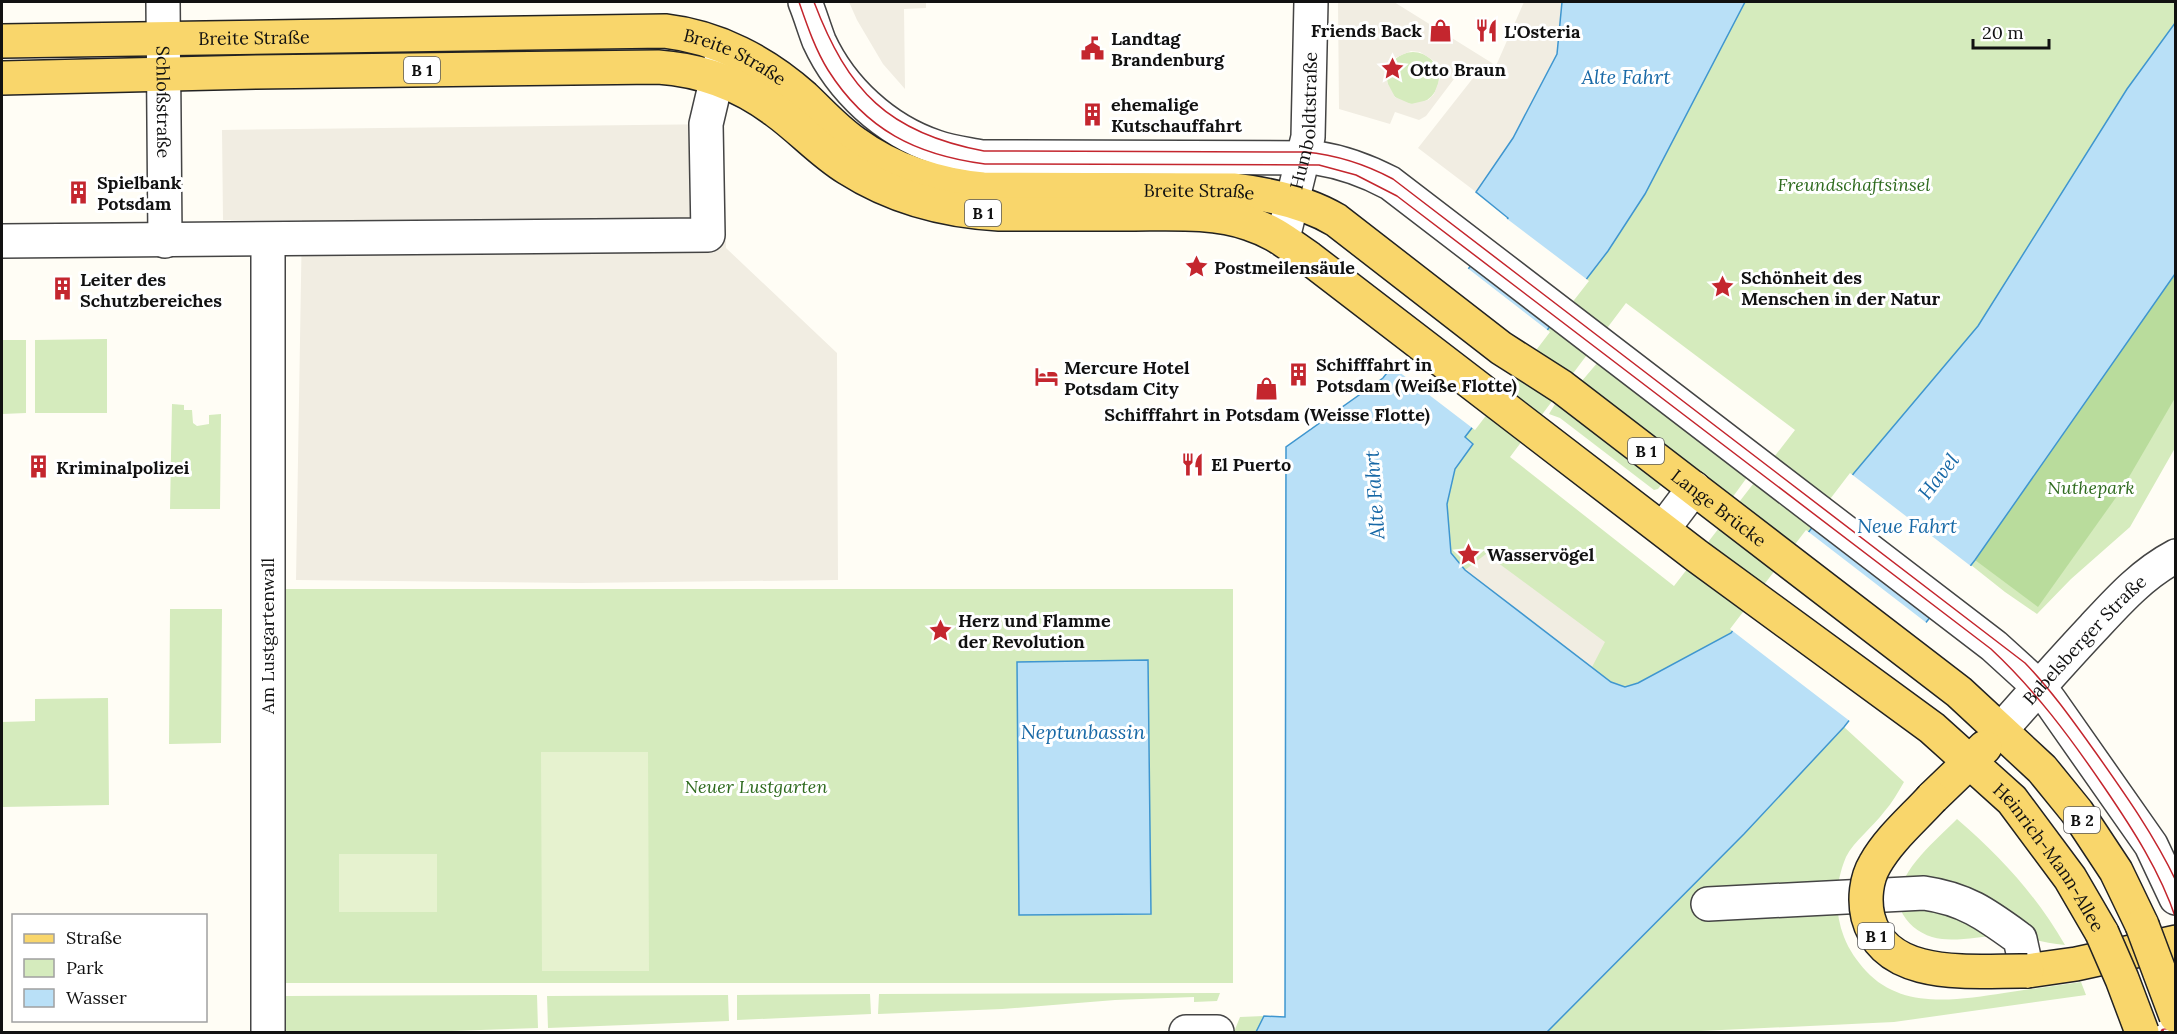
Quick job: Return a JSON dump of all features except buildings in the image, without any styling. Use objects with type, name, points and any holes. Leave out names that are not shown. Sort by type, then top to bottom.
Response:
[{"type":"main road","name":"Breite Straße","points":[[2,41],[665,32],[703,38],[724,46],[762,67],[788,84],[838,130],[875,156],[916,175],[960,187],[983,189],[1233,190],[1255,193],[1322,212],[1336,220],[1408,276]]},
{"type":"main road","name":"Breite Straße","points":[[2,78],[680,68],[738,87],[777,111],[828,155],[848,169],[887,190],[919,202],[952,210],[999,214],[1180,213],[1202,215],[1248,223],[1283,238],[1663,529]]},
{"type":"main road","name":"Lange Brücke","points":[[1408,276],[1501,348],[1562,387],[1941,676],[2001,730]]},
{"type":"main road","name":"Heinrich-Mann-Allee","points":[[1663,529],[1932,728],[2012,800],[2070,878],[2102,933],[2142,1032]]},
{"type":"main road","name":"B 1","points":[[2001,730],[1932,798],[1888,846],[1875,865],[1869,879],[1866,908],[1875,935],[1892,953],[1914,965],[1936,969],[2027,971],[2076,964],[2175,942]]},
{"type":"main road","name":"B 2","points":[[2001,730],[2042,769],[2077,812],[2116,871],[2142,925],[2175,1016]]},
{"type":"street","name":"Schloßstraße","points":[[163,2],[165,241]]},
{"type":"street","points":[[805,2],[820,42],[846,83],[862,102],[904,133],[935,147],[981,157],[1303,158],[1338,162],[1371,173],[1390,183],[1994,646],[2028,677],[2151,845],[2175,898]]},
{"type":"street","name":"Humboldtstraße","points":[[1283,238],[1303,158],[1309,122],[1311,2]]},
{"type":"street","points":[[2,241],[708,235],[706,124],[724,46]]},
{"type":"street","name":"Am Lustgartenwall","points":[[267,240],[268,1032]]},
{"type":"street","points":[[1663,529],[1694,488]]},
{"type":"street","name":"Babelsberger Straße","points":[[2001,730],[2028,677],[2150,572],[2175,556]]},
{"type":"street","points":[[1708,904],[1924,893],[1944,896],[1972,906],[2020,939],[2027,971]]},
{"type":"green space","name":"Freundschaftsinsel","points":[[1745,2],[2175,2],[2175,23],[2127,89],[1978,326],[1854,473],[1731,633],[1638,683],[1625,687],[1611,682],[1465,570],[1451,553],[1447,504],[1455,469],[1473,444],[1465,437],[1608,251],[1645,194]],"holes":[[[1626,303],[1795,430],[1674,586],[1510,457]]]},
{"type":"green space","points":[[1408,52],[1418,52],[1432,59],[1439,78],[1432,97],[1418,104],[1408,104],[1398,100],[1391,93],[1387,83],[1387,73],[1391,63],[1398,56]]},
{"type":"green space","name":"Nuthepark","points":[[2175,274],[2175,448],[2130,527],[2071,579],[2037,614],[1971,565]]},
{"type":"green space","name":"Nuthepark","points":[[2175,274],[2175,398],[2122,489],[2038,607],[1975,560]]},
{"type":"green space","points":[[107,339],[107,413],[35,413],[35,340]]},
{"type":"green space","points":[[2,340],[26,340],[26,413],[2,414]]},
{"type":"green space","points":[[1598,362],[1748,476],[1732,498],[1581,382]]},
{"type":"green space","points":[[172,404],[184,405],[184,410],[192,410],[193,423],[197,426],[209,424],[209,415],[221,414],[220,509],[170,509]]},
{"type":"green space","points":[[1555,404],[1571,411],[1662,484],[1654,490],[1560,418],[1549,414]]},
{"type":"green space","name":"Neuer Lustgarten","points":[[279,589],[1233,589],[1233,983],[278,983]]},
{"type":"green space","points":[[170,609],[222,609],[221,743],[169,744]]},
{"type":"green space","points":[[108,698],[109,805],[2,807],[2,722],[35,721],[35,699]]},
{"type":"green space","points":[[1844,727],[1904,782],[1887,809],[1849,851],[1842,867],[1837,897],[1841,927],[1851,951],[1866,971],[1880,983],[1896,992],[1931,999],[1968,998],[2081,982],[2086,995],[1894,1022],[1679,1032],[1547,1032],[1744,834]]},
{"type":"green space","points":[[541,752],[648,752],[649,971],[542,971]]},
{"type":"green space","points":[[1957,819],[2030,893],[2065,945],[2006,936],[1937,938],[1922,933],[1909,923],[1900,906],[1900,892],[1905,878],[1924,852]]},
{"type":"green space","points":[[339,854],[437,854],[437,912],[339,912]]},
{"type":"green space","points":[[1220,993],[1217,1001],[1194,1002],[1194,997],[1115,1000],[1002,1009],[878,1014],[879,994]]},
{"type":"green space","points":[[870,994],[871,1014],[737,1020],[737,995]]},
{"type":"green space","points":[[537,995],[538,1028],[422,1032],[286,1032],[286,996]]},
{"type":"green space","points":[[728,995],[729,1021],[548,1028],[547,996]]},
{"type":"green space","points":[[1264,1016],[1256,1032],[1234,1032],[1240,1017]]},
{"type":"shaded area","points":[[849,2],[926,2],[926,8],[904,9],[905,89],[883,64]]},
{"type":"shaded area","points":[[1338,2],[1394,2],[1494,66],[1457,75],[1426,116],[1419,120],[1395,112],[1390,124],[1339,109]],"holes":[[[1411,51],[1420,52],[1434,61],[1440,78],[1434,94],[1428,100],[1411,104],[1395,97],[1387,82],[1387,74],[1395,58]]]},
{"type":"shaded area","points":[[1524,2],[1562,2],[1557,54],[1513,138],[1476,192],[1418,148],[1477,73],[1495,68]]},
{"type":"shaded area","points":[[723,124],[726,248],[837,353],[838,580],[579,583],[296,580],[302,220],[223,220],[222,130]]},
{"type":"shaded area","points":[[1486,554],[1605,642],[1592,667],[1465,570]]},
{"type":"water","points":[[1562,2],[1745,2],[1645,194],[1608,251],[1465,437],[1473,444],[1455,469],[1447,504],[1451,553],[1465,570],[1611,682],[1625,687],[1638,683],[1731,633],[1854,473],[1978,326],[2127,89],[2175,23],[2175,274],[1975,560],[1844,727],[1744,834],[1547,1032],[1256,1032],[1264,1016],[1285,1017],[1286,447],[1383,378],[1508,218],[1476,192],[1513,138],[1557,54]]},
{"type":"water","name":"Neptunbassin","points":[[1148,660],[1151,914],[1019,915],[1017,662]]},
{"type":"pier","points":[[1473,193],[1589,281],[1553,327],[1469,263],[1504,218]]},
{"type":"pier","points":[[1466,267],[1550,332],[1475,430],[1390,365]]},
{"type":"pier","points":[[1850,473],[1972,567],[1933,618],[1811,524]]},
{"type":"pier","points":[[1806,530],[1928,624],[1851,722],[1730,629]]},
{"type":"tram line","points":[[799,2],[823,62],[859,109],[876,124],[895,136],[937,154],[985,164],[1319,165],[1356,175],[1397,196],[1991,649],[2051,715],[2104,787],[2154,867],[2176,919]]},
{"type":"tram line","points":[[814,2],[841,60],[857,84],[897,119],[922,133],[951,143],[984,151],[1305,152],[1350,161],[1393,179],[2025,663],[2062,706],[2118,784],[2149,831],[2176,881]]},
{"type":"railway","points":[[2164,1032],[2176,1031]]},
{"type":"place","name":"Friends Back","points":[[1440,30]]},
{"type":"place","name":"L'Osteria","points":[[1486,31]]},
{"type":"place","name":"Landtag Brandenburg","points":[[1093,48]]},
{"type":"place","name":"Otto Braun","points":[[1392,69]]},
{"type":"place","name":"ehemalige Kutschauffahrt","points":[[1093,114]]},
{"type":"place","name":"Spielbank Potsdam","points":[[79,192]]},
{"type":"place","name":"Postmeilensäule","points":[[1196,267]]},
{"type":"place","name":"Schönheit des Menschen in der Natur","points":[[1723,287]]},
{"type":"place","name":"Leiter des Schutzbereiches","points":[[62,289]]},
{"type":"place","name":"Schifffahrt in Potsdam (Weiße Flotte)","points":[[1298,374]]},
{"type":"place","name":"Mercure Hotel Potsdam City","points":[[1046,377]]},
{"type":"place","name":"Schifffahrt in Potsdam (Weisse Flotte)","points":[[1267,388]]},
{"type":"place","name":"El Puerto","points":[[1193,464]]},
{"type":"place","name":"Kriminalpolizei","points":[[38,467]]},
{"type":"place","name":"Wasservögel","points":[[1469,554]]},
{"type":"place","name":"Herz und Flamme der Revolution","points":[[940,630]]},
{"type":"water label","name":"Alte Fahrt","points":[[1626,76]]},
{"type":"water label","name":"Havel","points":[[1938,476]]},
{"type":"water label","name":"Alte Fahrt","points":[[1374,495]]},
{"type":"water label","name":"Neue Fahrt","points":[[1907,525]]}]
